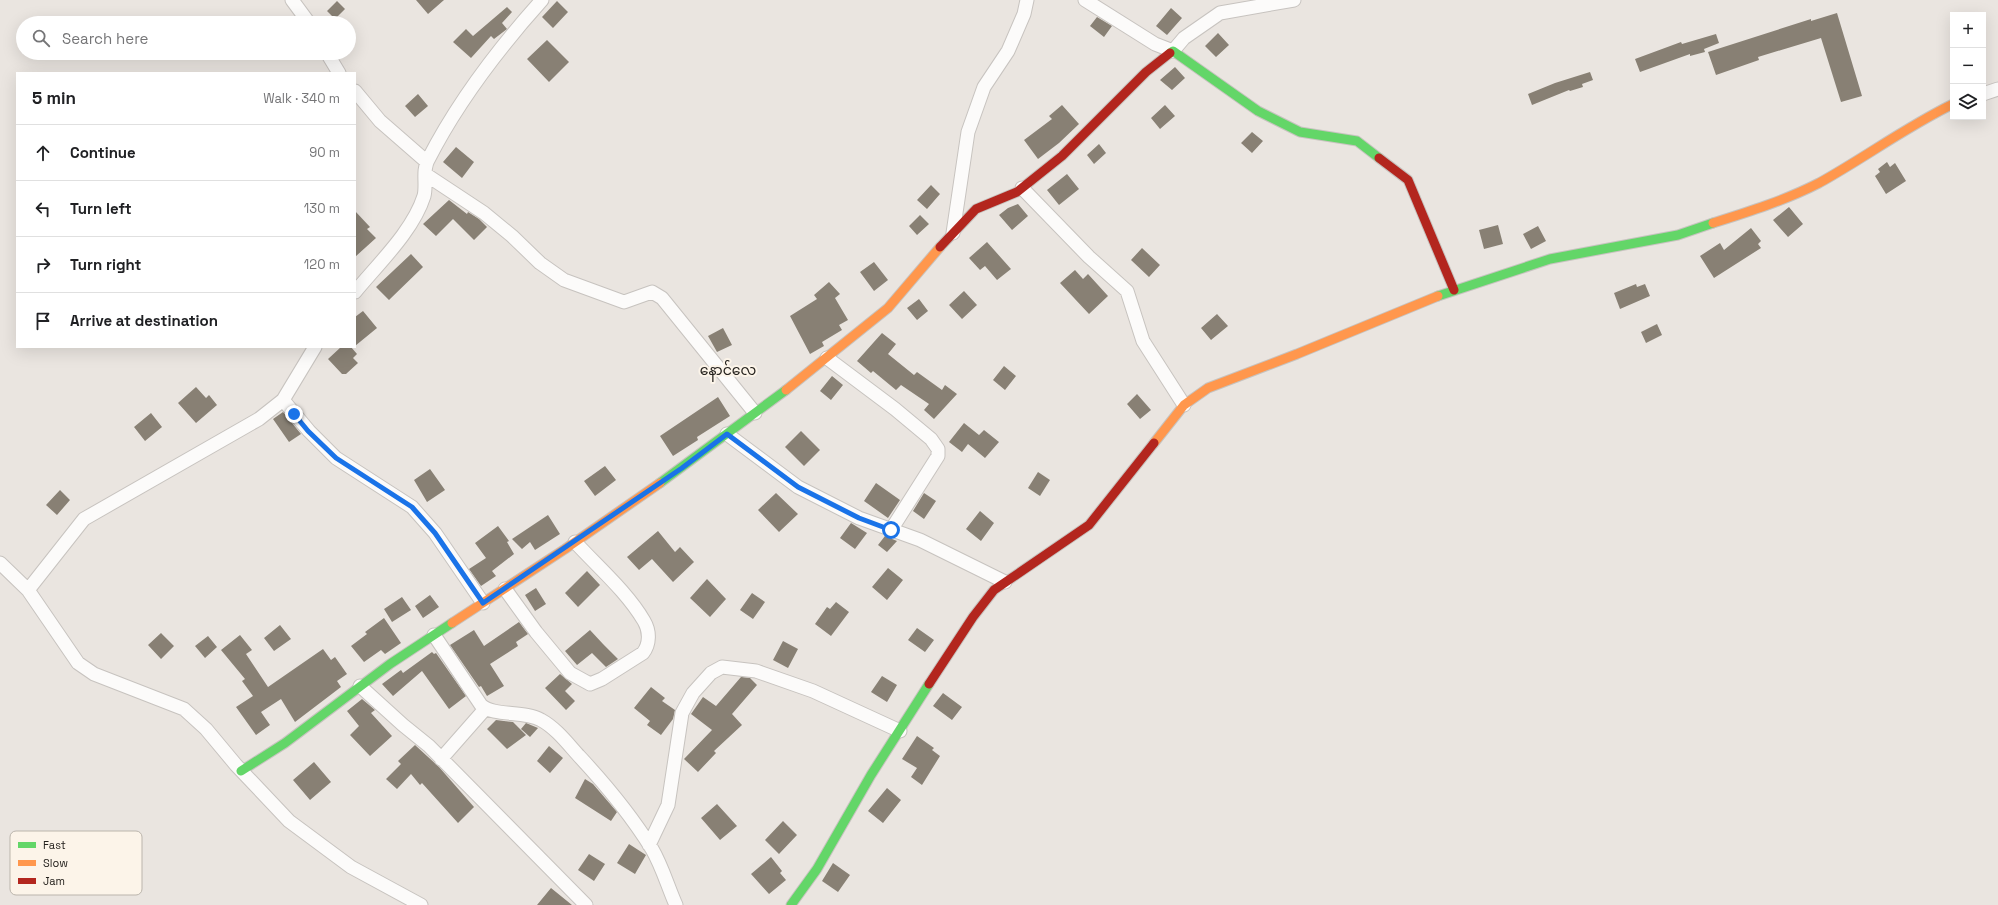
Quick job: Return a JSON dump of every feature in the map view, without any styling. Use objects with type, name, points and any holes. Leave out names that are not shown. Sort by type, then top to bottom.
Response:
[{"type":"street","points":[[292,0],[304,16]]},
{"type":"street","points":[[356,291],[409,226],[424,196],[426,168],[462,100],[511,34],[542,0]]},
{"type":"street","points":[[953,233],[968,132],[984,87],[1008,51],[1024,14],[1027,0]]},
{"type":"street","points":[[1085,0],[1155,44],[1173,51],[1258,112],[1300,132],[1357,141],[1408,180],[1454,290]]},
{"type":"street","points":[[241,771],[285,743],[390,664],[505,589],[682,468],[827,358],[888,308],[953,233],[976,209],[1017,192],[1062,156],[1146,72],[1173,51],[1184,38],[1220,13],[1294,0]]},
{"type":"street","points":[[331,60],[338,72]]},
{"type":"street","points":[[1986,93],[1998,89]]},
{"type":"street","points":[[356,92],[380,121],[426,168],[512,236],[540,263],[564,280],[624,302],[652,292],[662,298],[755,413]]},
{"type":"street","points":[[791,905],[817,869],[871,775],[973,617],[994,590],[1089,525],[1184,404],[1208,388],[1297,354],[1435,296],[1550,259],[1678,234],[1759,208],[1818,183],[1922,119],[1950,105]]},
{"type":"street","points":[[1022,188],[1089,257],[1127,291],[1143,341],[1184,404]]},
{"type":"street","points":[[28,590],[84,519],[259,419],[283,400],[302,366],[314,348]]},
{"type":"street","points":[[827,358],[931,439],[938,450],[938,456],[891,530]]},
{"type":"street","points":[[283,400],[308,431],[336,458],[412,507],[435,533],[483,603]]},
{"type":"street","points":[[727,434],[798,487],[859,518],[920,540],[1005,582]]},
{"type":"street","points":[[505,589],[541,638],[570,673],[579,679],[590,684],[602,679],[643,653],[648,647],[648,636],[645,622],[631,602],[575,542]]},
{"type":"street","points":[[0,563],[28,590],[78,663],[94,674],[184,709],[206,729],[241,771],[295,826],[350,867],[421,905]]},
{"type":"street","points":[[434,635],[485,709],[521,713],[542,720],[562,738],[624,806],[650,845],[676,905]]},
{"type":"street","points":[[650,845],[668,806],[682,713],[693,693],[711,673],[722,668],[756,671],[813,691],[900,731]]},
{"type":"street","points":[[360,686],[441,759],[586,905]]},
{"type":"street","points":[[441,759],[485,709]]},
{"type":"building","points":[[416,0],[444,0],[428,14]]},
{"type":"building","points":[[337,1],[345,9],[338,16],[332,16],[327,11]]},
{"type":"building","points":[[557,1],[568,12],[553,28],[542,17]]},
{"type":"building","points":[[507,7],[512,12],[502,23],[507,29],[494,39],[491,36],[471,58],[453,42],[466,29],[473,36]]},
{"type":"building","points":[[1171,8],[1182,18],[1167,35],[1156,26]]},
{"type":"building","points":[[1837,13],[1862,96],[1841,102],[1821,38],[1758,57],[1759,60],[1716,75],[1708,52],[1811,19],[1811,21]]},
{"type":"building","points":[[1097,17],[1112,26],[1104,37],[1090,26]]},
{"type":"building","points":[[1218,33],[1229,45],[1216,57],[1205,46]]},
{"type":"building","points":[[1716,34],[1719,43],[1704,49],[1705,52],[1690,56],[1690,54],[1640,72],[1635,59],[1681,42],[1682,44]]},
{"type":"building","points":[[547,40],[569,62],[549,82],[527,59]]},
{"type":"building","points":[[1175,67],[1185,78],[1172,90],[1160,80]]},
{"type":"building","points":[[1590,72],[1593,80],[1582,84],[1583,87],[1569,90],[1532,105],[1528,94],[1555,83]]},
{"type":"building","points":[[418,94],[428,106],[415,117],[405,106]]},
{"type":"building","points":[[1062,105],[1079,124],[1059,143],[1038,159],[1024,140],[1052,119],[1049,116]]},
{"type":"building","points":[[1165,105],[1175,116],[1160,129],[1151,118]]},
{"type":"building","points":[[1252,132],[1263,141],[1252,153],[1241,143]]},
{"type":"building","points":[[1099,144],[1106,153],[1094,164],[1087,155]]},
{"type":"building","points":[[456,147],[474,162],[462,178],[443,162]]},
{"type":"building","points":[[1887,162],[1890,167],[1895,163],[1906,181],[1886,194],[1875,176],[1880,172],[1878,169]]},
{"type":"building","points":[[1067,174],[1079,189],[1059,205],[1047,190]]},
{"type":"building","points":[[931,185],[940,194],[927,209],[917,200]]},
{"type":"building","points":[[449,200],[467,214],[468,212],[479,219],[487,227],[474,240],[453,219],[436,236],[423,224]]},
{"type":"building","points":[[1018,204],[1028,216],[1012,230],[999,215],[1008,208]]},
{"type":"building","points":[[1789,207],[1803,224],[1788,237],[1773,220]]},
{"type":"building","points":[[356,212],[370,227],[367,229],[376,238],[356,256]]},
{"type":"building","points":[[920,215],[929,224],[917,235],[909,226]]},
{"type":"building","points":[[1498,225],[1503,244],[1484,249],[1479,230]]},
{"type":"building","points":[[1538,226],[1546,241],[1531,249],[1523,234]]},
{"type":"building","points":[[1751,228],[1761,241],[1758,244],[1761,248],[1714,278],[1700,256],[1720,243],[1724,250]]},
{"type":"building","points":[[987,242],[1011,269],[997,280],[985,266],[980,270],[969,258]]},
{"type":"building","points":[[1142,248],[1160,265],[1149,277],[1131,260]]},
{"type":"building","points":[[411,254],[423,267],[389,300],[376,287]]},
{"type":"building","points":[[874,262],[888,280],[874,291],[860,272]]},
{"type":"building","points":[[1075,270],[1083,279],[1088,274],[1108,296],[1089,314],[1060,283]]},
{"type":"building","points":[[829,282],[840,294],[835,298],[848,320],[839,325],[842,330],[822,342],[824,346],[810,354],[790,316],[817,299],[814,295]]},
{"type":"building","points":[[1636,284],[1637,287],[1645,284],[1650,296],[1620,309],[1614,293]]},
{"type":"building","points":[[964,291],[977,305],[962,319],[949,305]]},
{"type":"building","points":[[919,299],[928,311],[917,320],[907,308]]},
{"type":"building","points":[[363,311],[377,328],[356,345],[356,316]]},
{"type":"building","points":[[1217,314],[1228,326],[1211,340],[1201,328]]},
{"type":"building","points":[[1657,324],[1662,335],[1646,343],[1641,332]]},
{"type":"building","points":[[723,328],[732,345],[717,352],[708,336]]},
{"type":"building","points":[[882,333],[896,344],[888,354],[914,375],[917,372],[942,390],[945,385],[957,394],[934,419],[924,410],[929,404],[901,385],[896,390],[873,371],[871,373],[857,361]]},
{"type":"building","points":[[340,348],[352,348],[357,354],[353,358],[358,363],[346,374],[342,374],[328,359]]},
{"type":"building","points":[[1004,366],[1016,376],[1005,390],[993,380]]},
{"type":"building","points":[[832,376],[843,385],[831,400],[820,391]]},
{"type":"building","points":[[196,387],[206,398],[209,395],[217,405],[196,423],[178,403]]},
{"type":"building","points":[[1137,394],[1151,410],[1140,419],[1127,404]]},
{"type":"building","points":[[718,397],[730,416],[697,437],[698,440],[673,456],[660,436]]},
{"type":"building","points":[[283,412],[301,434],[289,442],[273,419]]},
{"type":"building","points":[[151,413],[162,427],[145,441],[134,427]]},
{"type":"building","points":[[964,423],[979,435],[984,430],[999,442],[985,458],[968,444],[962,452],[949,442]]},
{"type":"building","points":[[801,431],[820,450],[804,466],[785,447]]},
{"type":"building","points":[[605,466],[616,480],[595,496],[584,481]]},
{"type":"building","points":[[430,469],[445,490],[427,502],[414,480]]},
{"type":"building","points":[[1038,472],[1050,480],[1040,496],[1028,488]]},
{"type":"building","points":[[876,483],[900,500],[888,518],[864,501]]},
{"type":"building","points":[[60,490],[70,500],[57,515],[46,505]]},
{"type":"building","points":[[776,493],[798,514],[779,532],[758,510]]},
{"type":"building","points":[[924,493],[936,501],[924,519],[913,511]]},
{"type":"building","points":[[980,511],[994,523],[981,541],[966,529]]},
{"type":"building","points":[[548,515],[560,534],[535,550],[530,542],[522,549],[512,539]]},
{"type":"building","points":[[851,523],[867,533],[855,549],[840,538]]},
{"type":"building","points":[[498,526],[509,541],[507,542],[514,554],[492,571],[496,576],[481,586],[469,569],[486,558],[475,543]]},
{"type":"building","points":[[658,531],[675,552],[680,547],[694,562],[673,582],[652,559],[639,570],[627,557]]},
{"type":"building","points":[[885,536],[897,541],[887,552],[878,545]]},
{"type":"building","points":[[888,568],[903,580],[887,600],[872,587]]},
{"type":"building","points":[[587,571],[600,585],[578,607],[565,593]]},
{"type":"building","points":[[707,579],[726,599],[710,617],[690,598]]},
{"type":"building","points":[[536,588],[546,604],[535,611],[525,595]]},
{"type":"building","points":[[752,593],[765,602],[753,619],[740,610]]},
{"type":"building","points":[[430,595],[439,607],[423,618],[415,606]]},
{"type":"building","points":[[402,597],[411,610],[392,622],[384,609]]},
{"type":"building","points":[[836,602],[849,612],[831,636],[815,624],[827,607],[830,609]]},
{"type":"building","points":[[384,618],[401,643],[385,654],[381,650],[364,662],[351,646],[367,634],[365,632]]},
{"type":"building","points":[[519,622],[528,634],[516,642],[518,646],[490,664],[504,686],[487,696],[450,645],[474,630],[484,646]]},
{"type":"building","points":[[280,625],[291,639],[274,651],[264,638]]},
{"type":"building","points":[[917,628],[934,640],[925,652],[908,640]]},
{"type":"building","points":[[590,630],[618,659],[606,667],[592,653],[577,665],[565,651]]},
{"type":"building","points":[[161,633],[174,646],[161,659],[148,645]]},
{"type":"building","points":[[240,635],[252,650],[246,654],[268,687],[323,649],[331,660],[335,657],[347,674],[337,681],[341,687],[295,722],[281,699],[261,712],[270,725],[256,735],[236,707],[253,696],[242,681],[245,679],[221,650]]},
{"type":"building","points":[[208,636],[217,647],[205,658],[195,646]]},
{"type":"building","points":[[783,641],[798,649],[788,668],[773,660]]},
{"type":"building","points":[[432,652],[434,654],[436,653],[466,696],[449,709],[422,671],[393,696],[382,684],[401,670],[403,673]]},
{"type":"building","points":[[560,674],[572,684],[565,691],[575,701],[566,710],[545,688]]},
{"type":"building","points":[[882,676],[897,685],[887,702],[871,692]]},
{"type":"building","points":[[741,677],[750,678],[757,685],[732,714],[742,725],[714,751],[716,753],[698,772],[684,759],[712,730],[691,714],[703,697],[716,706]]},
{"type":"building","points":[[651,687],[665,698],[662,701],[675,710],[673,719],[661,735],[647,725],[650,721],[634,708]]},
{"type":"building","points":[[943,693],[962,707],[952,720],[933,706]]},
{"type":"building","points":[[362,699],[375,710],[371,713],[392,736],[370,756],[350,735],[359,726],[347,711]]},
{"type":"building","points":[[496,720],[513,722],[526,735],[507,749],[487,729]]},
{"type":"building","points":[[526,723],[538,728],[530,737],[521,729]]},
{"type":"building","points":[[917,736],[934,748],[932,750],[940,756],[922,785],[911,777],[917,768],[902,759]]},
{"type":"building","points":[[415,745],[439,767],[474,807],[458,823],[422,783],[420,785],[411,774],[397,789],[386,779],[401,764],[398,761]]},
{"type":"building","points":[[549,746],[563,758],[550,773],[537,761]]},
{"type":"building","points":[[314,762],[331,782],[310,800],[293,780]]},
{"type":"building","points":[[585,779],[593,784],[617,812],[611,821],[575,798]]},
{"type":"building","points":[[887,788],[901,800],[883,823],[868,811]]},
{"type":"building","points":[[717,804],[737,826],[720,840],[701,818]]},
{"type":"building","points":[[783,821],[797,835],[779,854],[765,840]]},
{"type":"building","points":[[629,844],[646,855],[635,874],[617,863]]},
{"type":"building","points":[[589,854],[605,864],[594,881],[578,870]]},
{"type":"building","points":[[771,857],[782,871],[780,873],[786,880],[769,894],[751,874]]},
{"type":"building","points":[[833,863],[850,875],[838,892],[822,881]]},
{"type":"building","points":[[551,888],[572,905],[537,905]]},
{"type":"traffic: fast","points":[[1170,53],[1173,51],[1258,111],[1300,132],[1357,141],[1379,158]]},
{"type":"traffic: fast","points":[[1438,296],[1550,259],[1678,235],[1713,223]]},
{"type":"traffic: fast","points":[[660,483],[786,390]]},
{"type":"traffic: fast","points":[[241,771],[285,743],[390,664],[452,623]]},
{"type":"traffic: fast","points":[[791,905],[817,869],[871,775],[929,684]]},
{"type":"traffic: slow","points":[[1713,223],[1780,200],[1819,183],[1950,106]]},
{"type":"traffic: slow","points":[[786,390],[888,308],[940,247]]},
{"type":"traffic: slow","points":[[1154,443],[1184,405],[1208,388],[1297,354],[1438,296]]},
{"type":"traffic: slow","points":[[452,623],[565,549],[660,483]]},
{"type":"traffic: jam","points":[[940,247],[976,209],[1017,192],[1062,156],[1146,72],[1170,53]]},
{"type":"traffic: jam","points":[[1379,158],[1408,180],[1454,290]]},
{"type":"traffic: jam","points":[[929,684],[973,617],[994,590],[1089,525],[1154,443]]},
{"type":"district","name":"နောင်လေ","points":[[728,370]]},
{"type":"route","points":[[294,414],[308,431],[336,458],[412,507],[435,533],[483,603],[565,549],[682,468],[727,434],[798,487],[859,518],[891,530]]}]
